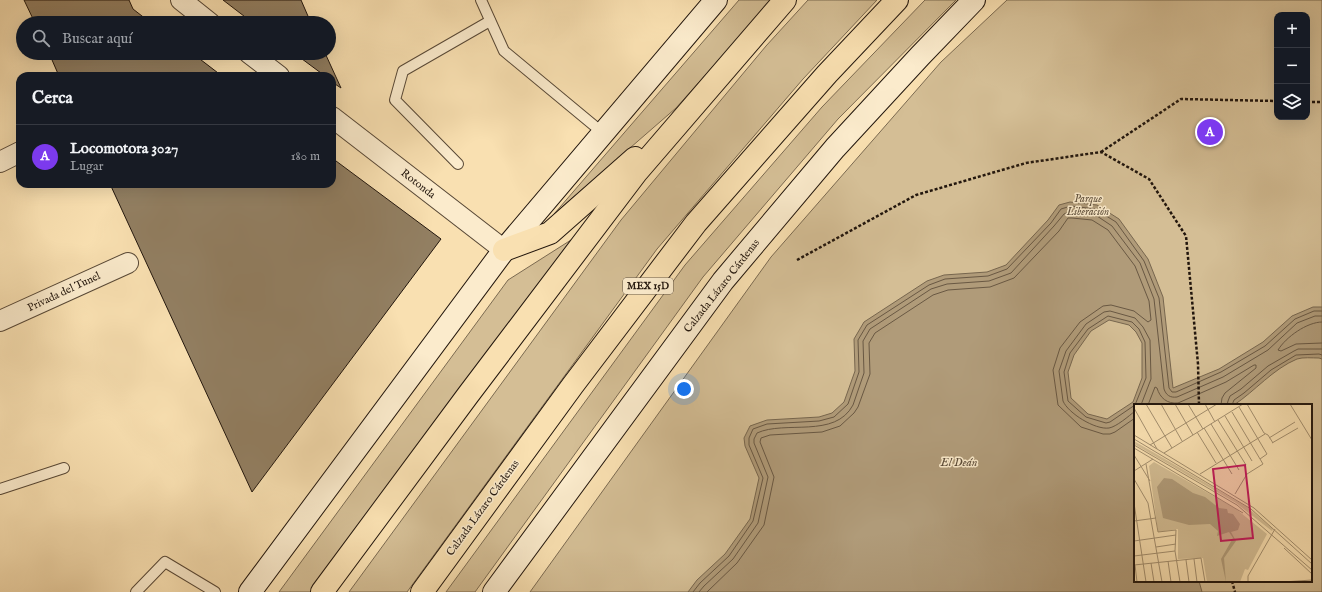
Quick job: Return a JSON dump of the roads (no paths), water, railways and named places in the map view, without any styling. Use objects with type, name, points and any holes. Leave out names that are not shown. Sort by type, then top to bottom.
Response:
[{"type":"highway","points":[[322,592],[566,264],[636,173],[785,0]]},
{"type":"highway","name":"Calzada Lázaro Cárdenas","points":[[422,592],[573,385],[696,223],[827,74],[897,0]]},
{"type":"highway","points":[[504,250],[550,233],[692,107]]},
{"type":"main road","points":[[250,592],[504,250],[716,0]]},
{"type":"main road","name":"Calzada Lázaro Cárdenas","points":[[494,592],[723,281],[835,148],[974,0]]},
{"type":"street","points":[[181,0],[201,16]]},
{"type":"street","points":[[258,60],[274,72]]},
{"type":"street","name":"Rotonda","points":[[336,120],[504,250]]},
{"type":"street","points":[[0,162],[16,154]]},
{"type":"street","name":"Privada del Tunel","points":[[0,321],[128,263]]},
{"type":"lane","points":[[480,0],[504,50],[603,132]]},
{"type":"lane","points":[[458,164],[395,100],[403,71],[490,21]]},
{"type":"lane","points":[[0,489],[64,468]]},
{"type":"lane","points":[[136,592],[165,562],[215,592]]},
{"type":"water","name":"El Deán","points":[[1070,202],[1097,205],[1119,219],[1148,259],[1163,297],[1173,388],[1219,369],[1263,342],[1292,316],[1313,307],[1322,307],[1322,359],[1302,358],[1288,363],[1235,404],[1134,404],[1134,582],[1199,582],[1202,592],[688,592],[697,580],[725,554],[750,519],[759,478],[745,446],[744,438],[750,426],[767,420],[819,417],[832,413],[844,402],[855,371],[854,339],[864,322],[927,281],[944,275],[987,272],[1006,265],[1048,220],[1059,205]],"holes":[[[1109,320],[1129,325],[1136,332],[1142,343],[1142,378],[1133,402],[1107,419],[1088,414],[1071,398],[1068,372],[1074,355],[1091,331]]]},
{"type":"place","name":"Locomotora 3027","points":[[1210,132]]},
{"type":"park label","name":"Parque Liberación","points":[[1088,205]]}]
